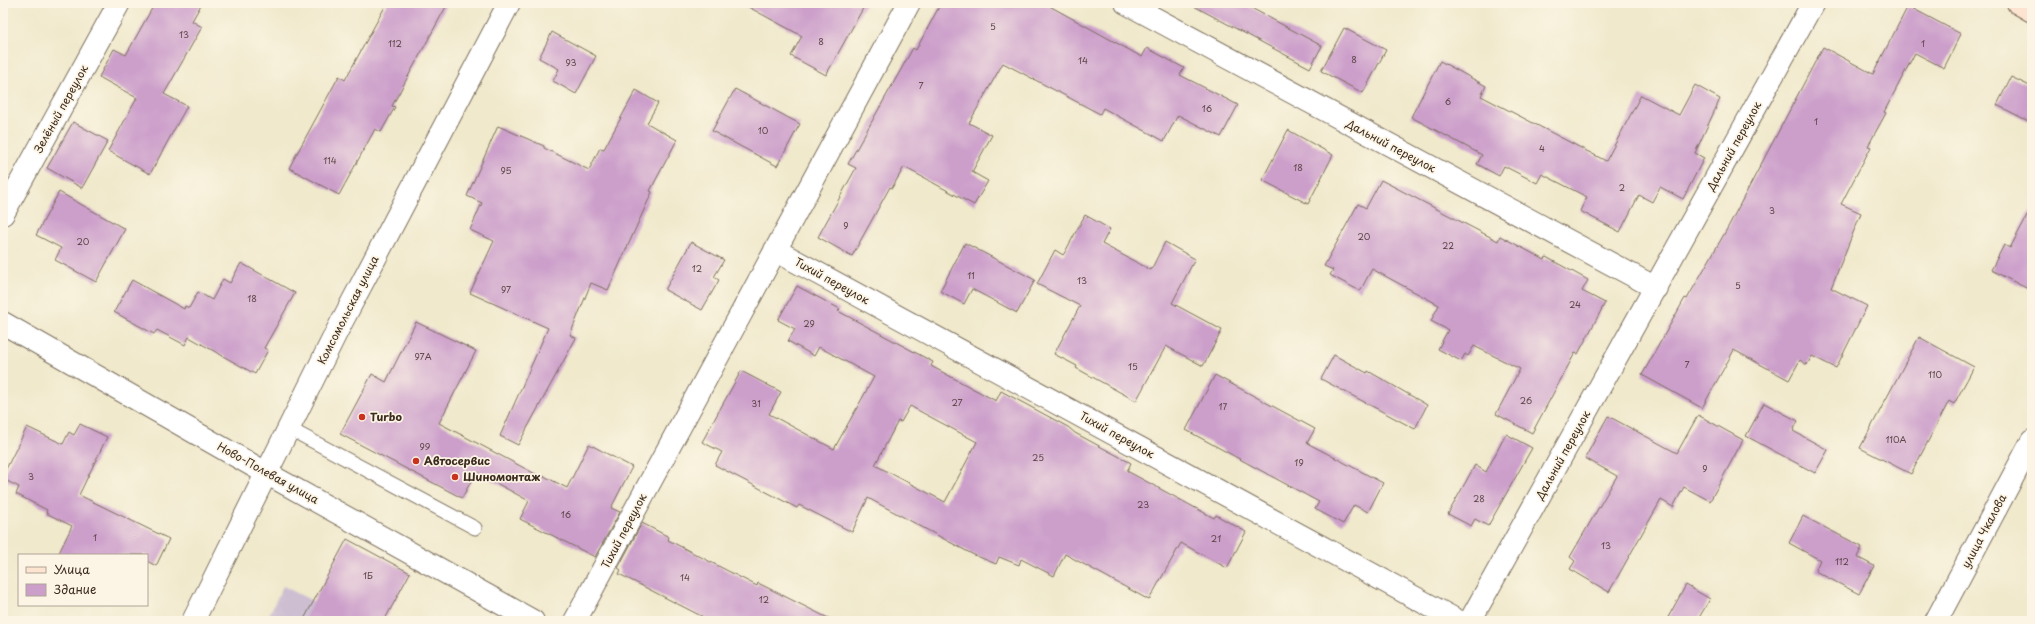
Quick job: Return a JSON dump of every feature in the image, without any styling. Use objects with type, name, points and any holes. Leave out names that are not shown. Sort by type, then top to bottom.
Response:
[{"type":"main road","points":[[2018,3],[2032,11]]},
{"type":"street","name":"Зелёный переулок","points":[[3,214],[119,3]]},
{"type":"street","name":"Комсомольская улица","points":[[195,620],[288,428],[366,275],[509,3]]},
{"type":"street","name":"Тихий переулок","points":[[575,621],[909,3]]},
{"type":"street","name":"Дальний переулок","points":[[1126,3],[1656,288]]},
{"type":"street","name":"Дальний переулок","points":[[1470,621],[1813,3]]},
{"type":"street","name":"Тихий переулок","points":[[775,250],[1458,621]]},
{"type":"street","name":"Ново-Полевая улица","points":[[3,323],[533,621]]},
{"type":"street","name":"улица Чкалова","points":[[1936,621],[2032,441]]},
{"type":"lane","points":[[288,428],[476,528]]},
{"type":"shaded area","points":[[283,586],[352,621],[266,621]]},
{"type":"building","points":[[155,3],[202,3],[192,21],[202,27],[164,94],[187,106],[150,174],[108,151],[137,98],[99,77],[114,49],[126,55]]},
{"type":"building","points":[[387,3],[448,3],[392,106],[395,107],[381,132],[375,129],[339,195],[289,168],[339,76],[345,80]]},
{"type":"building","points":[[741,3],[866,3],[826,75],[791,56],[802,36]]},
{"type":"building","points":[[941,3],[1044,3],[1142,57],[1147,48],[1184,68],[1180,75],[1238,105],[1221,137],[1178,115],[1164,141],[1103,108],[1100,114],[1003,63],[969,123],[992,135],[972,172],[988,181],[974,205],[904,167],[892,188],[890,187],[852,256],[818,237],[856,168],[848,164],[913,48],[916,50]]},
{"type":"building","points":[[1188,3],[1242,3],[1322,46],[1310,68]]},
{"type":"building","points":[[1908,6],[1961,34],[1944,68],[1915,53],[1884,112],[1886,113],[1868,146],[1871,147],[1841,204],[1861,213],[1831,288],[1867,306],[1836,368],[1812,356],[1807,365],[1800,360],[1789,380],[1734,350],[1702,408],[1642,375],[1685,298],[1687,299],[1727,229],[1823,47],[1873,74]]},
{"type":"building","points":[[1344,28],[1386,50],[1363,93],[1321,71]]},
{"type":"building","points":[[552,32],[596,56],[576,94],[553,81],[559,69],[539,58]]},
{"type":"building","points":[[1440,61],[1486,86],[1481,96],[1606,161],[1641,95],[1679,115],[1695,85],[1720,99],[1695,153],[1704,158],[1683,199],[1660,187],[1652,202],[1639,195],[1620,232],[1580,211],[1587,197],[1542,174],[1537,183],[1504,166],[1499,176],[1477,164],[1482,155],[1411,117]]},
{"type":"building","points":[[2011,77],[2032,87],[2032,123],[1997,105]]},
{"type":"building","points":[[735,89],[800,124],[777,166],[712,131]]},
{"type":"building","points":[[636,90],[658,103],[647,123],[677,140],[650,191],[652,192],[608,290],[591,283],[570,335],[576,338],[518,445],[500,436],[548,328],[470,293],[494,241],[470,230],[482,203],[467,196],[498,126],[544,146],[544,148],[589,170],[600,148],[604,149]]},
{"type":"building","points":[[73,122],[108,141],[82,188],[47,168]]},
{"type":"building","points":[[1288,130],[1333,155],[1308,204],[1262,180]]},
{"type":"building","points":[[1381,180],[1498,241],[1500,236],[1545,260],[1546,257],[1588,280],[1582,291],[1605,303],[1578,354],[1575,353],[1532,433],[1496,414],[1520,369],[1474,346],[1468,356],[1465,354],[1461,361],[1438,349],[1448,330],[1431,321],[1439,305],[1372,269],[1360,291],[1330,275],[1333,270],[1324,266],[1358,204],[1366,208]]},
{"type":"building","points":[[59,192],[125,229],[96,282],[55,260],[61,248],[36,235]]},
{"type":"building","points":[[2032,207],[2032,291],[1991,270],[2004,245],[2010,248]]},
{"type":"building","points":[[1085,215],[1110,229],[1102,244],[1151,270],[1165,242],[1195,259],[1172,303],[1222,330],[1203,366],[1166,346],[1136,401],[1076,368],[1077,366],[1054,354],[1080,306],[1037,284],[1055,250],[1063,255]]},
{"type":"building","points":[[691,242],[724,260],[714,277],[719,280],[702,310],[665,290]]},
{"type":"building","points":[[965,243],[1035,280],[1017,313],[972,289],[964,304],[940,291]]},
{"type":"building","points":[[241,263],[295,293],[264,348],[268,350],[255,374],[189,337],[185,345],[157,330],[154,334],[114,312],[132,280],[184,309],[185,306],[189,308],[198,292],[212,300],[223,279],[230,283]]},
{"type":"building","points":[[797,286],[840,309],[838,311],[933,362],[931,366],[996,401],[1001,391],[1068,427],[1075,433],[1131,463],[1127,471],[1214,518],[1216,515],[1246,532],[1227,568],[1181,543],[1149,600],[1065,554],[1054,576],[1021,559],[1019,565],[999,557],[996,564],[972,554],[868,498],[852,532],[799,505],[797,508],[715,465],[722,452],[702,442],[741,371],[781,392],[769,414],[834,449],[874,377],[819,347],[814,356],[788,341],[795,329],[778,320]],"holes":[[[910,406],[977,442],[945,502],[875,465],[898,421],[901,422]]]},
{"type":"building","points":[[416,322],[476,351],[439,423],[541,477],[542,475],[567,488],[589,444],[632,467],[611,508],[620,512],[595,557],[520,519],[529,501],[476,472],[462,498],[340,434],[372,374],[386,382]]},
{"type":"building","points":[[1919,337],[1974,367],[1954,404],[1949,401],[1911,474],[1860,448]]},
{"type":"building","points":[[1334,355],[1367,373],[1368,371],[1427,405],[1415,429],[1321,379]]},
{"type":"building","points":[[1215,375],[1315,429],[1307,443],[1383,483],[1368,512],[1354,505],[1343,524],[1315,509],[1319,502],[1186,430]]},
{"type":"building","points":[[1764,403],[1798,421],[1793,431],[1828,450],[1815,473],[1746,436]]},
{"type":"building","points":[[1698,415],[1743,440],[1710,501],[1684,487],[1673,507],[1661,500],[1609,592],[1570,569],[1575,561],[1570,557],[1617,476],[1585,458],[1608,416],[1677,453]]},
{"type":"building","points":[[80,424],[107,437],[79,495],[169,539],[156,566],[148,562],[148,554],[58,554],[72,526],[46,513],[47,510],[16,494],[19,487],[3,479],[3,475],[27,427],[63,444],[69,432],[74,435]]},
{"type":"building","points":[[1506,434],[1532,448],[1488,526],[1475,519],[1471,526],[1448,514],[1475,465],[1486,472]]},
{"type":"building","points":[[1803,516],[1862,547],[1857,557],[1874,566],[1859,594],[1815,571],[1820,560],[1789,543]]},
{"type":"building","points":[[642,523],[669,537],[668,540],[757,586],[758,583],[834,621],[711,621],[619,574],[621,570],[618,568]]},
{"type":"building","points":[[347,539],[410,573],[384,621],[303,621]]},
{"type":"building","points":[[1686,585],[1710,599],[1697,621],[1666,621]]},
{"type":"place","name":"Turbo","points":[[362,417]]},
{"type":"place","name":"Автосервис","points":[[416,461]]},
{"type":"place","name":"Шиномонтаж","points":[[455,477]]}]
